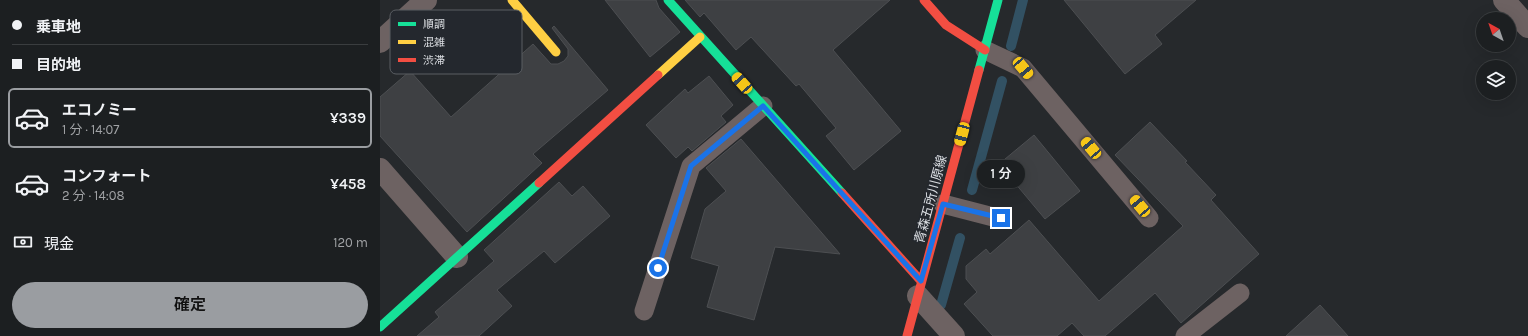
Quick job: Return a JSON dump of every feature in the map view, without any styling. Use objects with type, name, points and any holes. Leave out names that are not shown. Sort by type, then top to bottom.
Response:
[{"type":"street","points":[[415,10],[426,0]]},
{"type":"street","points":[[512,0],[520,10]]},
{"type":"street","points":[[668,0],[763,106],[920,288],[954,336]]},
{"type":"street","points":[[924,0],[946,25],[985,50]]},
{"type":"street","name":"青森五所川原線","points":[[907,336],[998,0]]},
{"type":"street","points":[[1504,0],[1528,26]]},
{"type":"street","points":[[522,12],[556,52]]},
{"type":"street","points":[[380,42],[390,33]]},
{"type":"street","points":[[380,327],[700,37]]},
{"type":"street","points":[[380,169],[457,257]]},
{"type":"lane","points":[[985,50],[1023,68],[1149,218]]},
{"type":"lane","points":[[644,311],[691,166],[763,106]]},
{"type":"lane","points":[[943,204],[1001,218]]},
{"type":"lane","points":[[1185,336],[1240,293]]},
{"type":"building","points":[[605,0],[656,0],[659,8],[680,32],[650,57]]},
{"type":"building","points":[[685,0],[890,0],[833,50],[901,131],[854,170],[826,136],[836,128],[799,84],[796,86],[751,37],[736,50],[704,13],[700,17]]},
{"type":"building","points":[[1064,0],[1196,0],[1155,35],[1162,44],[1125,74]]},
{"type":"building","points":[[554,26],[608,90],[533,154],[542,163],[467,232],[380,136],[380,97],[407,74],[413,74],[451,117],[499,74],[522,74],[522,54],[533,44],[551,64],[558,64],[564,61],[568,56],[568,49],[552,28]]},
{"type":"building","points":[[709,76],[733,105],[721,116],[726,122],[692,151],[688,147],[676,158],[646,125],[685,89],[688,93]]},
{"type":"building","points":[[1150,122],[1187,161],[1185,162],[1216,195],[1211,200],[1259,254],[1181,323],[1155,293],[1105,336],[1084,336],[1072,323],[1057,336],[993,336],[964,304],[977,292],[966,279],[966,266],[986,249],[990,254],[1029,220],[1099,301],[1183,226],[1115,155]]},
{"type":"building","points":[[1034,135],[1080,191],[1045,219],[999,164]]},
{"type":"building","points":[[741,139],[840,254],[775,247],[754,320],[707,307],[719,266],[691,258],[705,209],[726,191],[706,168]]},
{"type":"building","points":[[559,182],[572,196],[583,186],[610,216],[555,263],[544,251],[497,290],[512,306],[479,336],[417,336],[439,317],[435,312],[494,261],[484,250]]},
{"type":"building","points":[[1320,305],[1348,336],[1286,336]]},
{"type":"waterway","points":[[1011,46],[1023,0]]},
{"type":"waterway","points":[[972,190],[1002,81]]},
{"type":"waterway","points":[[941,305],[960,238]]},
{"type":"traffic: fast","points":[[668,0],[842,193]]},
{"type":"traffic: fast","points":[[979,70],[998,0]]},
{"type":"traffic: fast","points":[[380,327],[539,183]]},
{"type":"traffic: slow","points":[[512,0],[520,10]]},
{"type":"traffic: slow","points":[[522,12],[556,52]]},
{"type":"traffic: slow","points":[[658,75],[700,37]]},
{"type":"traffic: jam","points":[[924,0],[946,25],[985,50]]},
{"type":"traffic: jam","points":[[907,336],[979,70]]},
{"type":"traffic: jam","points":[[539,183],[658,75]]},
{"type":"traffic: jam","points":[[842,193],[921,281]]},
{"type":"route","points":[[658,268],[691,166],[763,106],[921,281],[943,204],[1001,218]]}]
